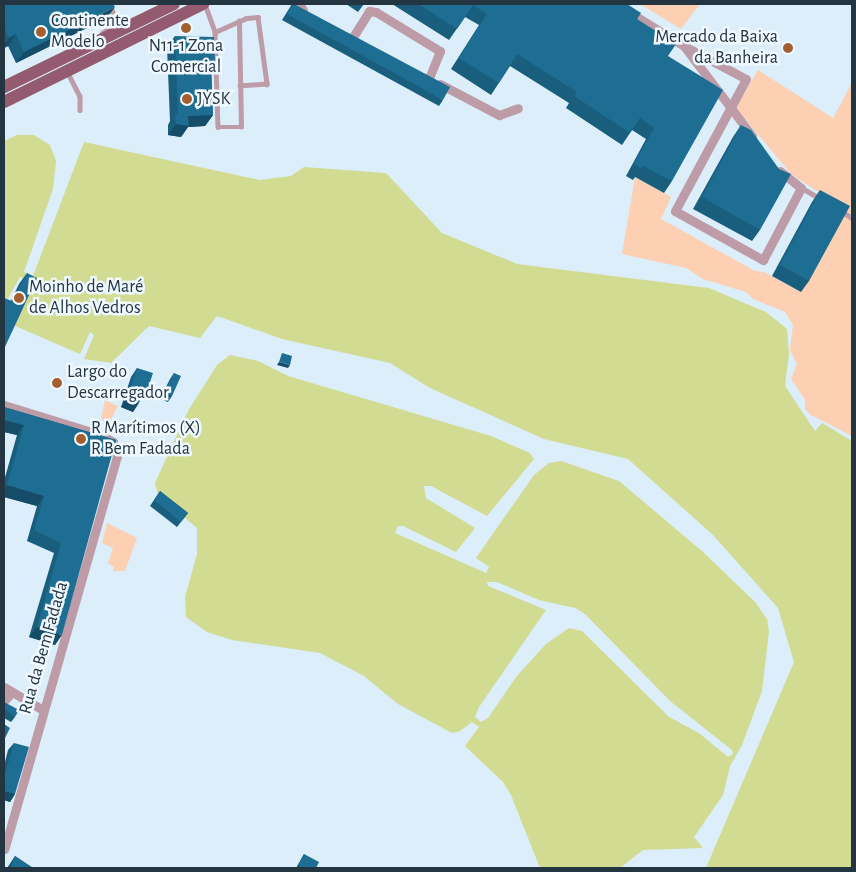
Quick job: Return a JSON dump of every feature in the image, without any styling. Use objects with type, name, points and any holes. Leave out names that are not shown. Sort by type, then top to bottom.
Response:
[{"type":"main road","points":[[4,87],[174,4]]},
{"type":"main road","points":[[4,102],[204,4]]},
{"type":"street","points":[[291,4],[304,9]]},
{"type":"street","points":[[616,4],[684,46],[746,79],[674,210],[763,260],[801,188],[773,163]]},
{"type":"street","points":[[353,37],[369,11],[376,12],[440,51],[429,78]]},
{"type":"street","points":[[684,46],[758,143]]},
{"type":"street","points":[[421,73],[499,115],[518,108]]},
{"type":"street","name":"Rua da Bem Fadada","points":[[4,405],[101,435],[113,442],[117,456],[4,849]]},
{"type":"street","points":[[4,701],[8,689],[43,710]]},
{"type":"lane","points":[[82,48],[116,24],[112,4]]},
{"type":"lane","points":[[204,4],[215,32],[218,127],[241,127],[239,21]]},
{"type":"lane","points":[[215,32],[239,21],[258,17],[267,84],[240,86]]},
{"type":"lane","points":[[67,70],[80,96],[80,110]]},
{"type":"lane","points":[[801,188],[830,204]]},
{"type":"lane","points":[[837,209],[852,218]]},
{"type":"shaded area","points":[[640,4],[700,4],[681,29]]},
{"type":"shaded area","points":[[758,70],[833,118],[852,83],[852,436],[811,415],[805,409],[805,400],[791,379],[797,364],[790,350],[793,325],[785,312],[753,299],[746,292],[703,279],[686,268],[622,254],[635,177],[671,197],[661,219],[755,271],[764,272],[801,292],[846,210],[791,174],[736,108]]},
{"type":"shaded area","points":[[17,135],[34,135],[50,145],[56,161],[53,189],[24,272],[33,276],[84,142],[260,180],[291,176],[304,167],[386,173],[442,233],[517,264],[709,288],[766,312],[787,329],[789,354],[785,386],[815,431],[822,423],[852,441],[852,868],[706,868],[794,662],[778,608],[713,535],[628,459],[544,439],[430,388],[390,363],[282,339],[217,316],[200,338],[149,326],[111,363],[84,359],[94,335],[90,332],[80,354],[13,325],[32,282],[20,277],[4,305],[4,141]]},
{"type":"shaded area","points":[[230,355],[258,361],[288,376],[491,436],[530,453],[534,459],[487,516],[431,486],[424,486],[426,498],[475,528],[456,552],[403,526],[398,526],[395,533],[486,573],[489,567],[476,558],[534,475],[549,463],[561,461],[619,481],[703,552],[755,602],[767,619],[769,631],[762,691],[742,745],[730,766],[723,795],[694,837],[703,848],[643,850],[620,868],[540,868],[511,795],[503,782],[465,746],[479,727],[472,722],[460,731],[452,733],[398,704],[364,676],[320,653],[232,640],[207,632],[186,617],[185,597],[197,554],[197,528],[158,495],[155,483],[188,411],[217,365]],"holes":[[[487,582],[497,582],[539,600],[575,608],[585,614],[670,701],[732,750],[733,754],[728,757],[699,733],[669,717],[582,631],[569,628],[546,644],[516,677],[488,718],[481,722],[475,717],[479,707],[546,610],[488,586]]]},
{"type":"shaded area","points":[[105,400],[118,406],[108,425],[101,418]]},
{"type":"shaded area","points":[[107,523],[137,538],[125,571],[113,571],[114,567],[108,563],[113,548],[102,543]]},
{"type":"building","name":"Continente Modelo","points":[[4,4],[113,4],[115,7],[24,52],[16,34],[9,38],[4,27]]},
{"type":"building","points":[[292,4],[450,87],[443,100],[287,14]]},
{"type":"building","points":[[418,4],[627,4],[641,13],[637,19],[676,44],[668,56],[723,90],[672,181],[643,166],[641,168],[634,164],[654,128],[640,118],[630,133],[574,96],[577,92],[517,54],[499,83],[459,58],[487,14],[473,5],[457,29]]},
{"type":"building","name":"JYSK","points":[[175,36],[214,37],[215,62],[211,63],[213,115],[188,116],[189,126],[176,124],[175,114],[178,113]]},
{"type":"building","points":[[741,125],[751,130],[779,169],[791,174],[760,230],[702,197]]},
{"type":"building","points":[[820,190],[850,206],[809,281],[780,265]]},
{"type":"building","points":[[27,273],[37,278],[4,349],[4,298],[12,301]]},
{"type":"building","points":[[282,353],[292,356],[290,365],[279,362]]},
{"type":"building","points":[[137,368],[153,373],[147,391],[144,390],[139,403],[127,398]]},
{"type":"building","points":[[174,373],[181,376],[172,396],[164,393]]},
{"type":"building","points":[[4,407],[116,440],[62,635],[37,627],[61,543],[34,530],[44,496],[7,485],[24,425],[4,420]]},
{"type":"building","points":[[160,491],[188,513],[181,522],[154,500]]},
{"type":"building","points":[[4,702],[19,710],[15,717],[4,709]]},
{"type":"building","points":[[4,724],[10,728],[4,740]]},
{"type":"building","points":[[14,743],[29,747],[15,794],[4,791],[4,777]]},
{"type":"building","points":[[304,854],[319,862],[316,868],[304,868],[298,865]]},
{"type":"building","points":[[15,856],[33,868],[11,868]]},
{"type":"place","name":"N11-1 Zona Comercial","points":[[186,28]]},
{"type":"place","name":"Continente Modelo","points":[[41,32]]},
{"type":"place","name":"Mercado da Baixa da Banheira","points":[[788,48]]},
{"type":"place","name":"JYSK","points":[[187,99]]},
{"type":"place","name":"Moinho de Maré de Alhos Vedros","points":[[19,298]]},
{"type":"place","name":"Largo do Descarregador","points":[[57,383]]},
{"type":"place","name":"R Marítimos (X) R Bem Fadada","points":[[81,439]]}]
